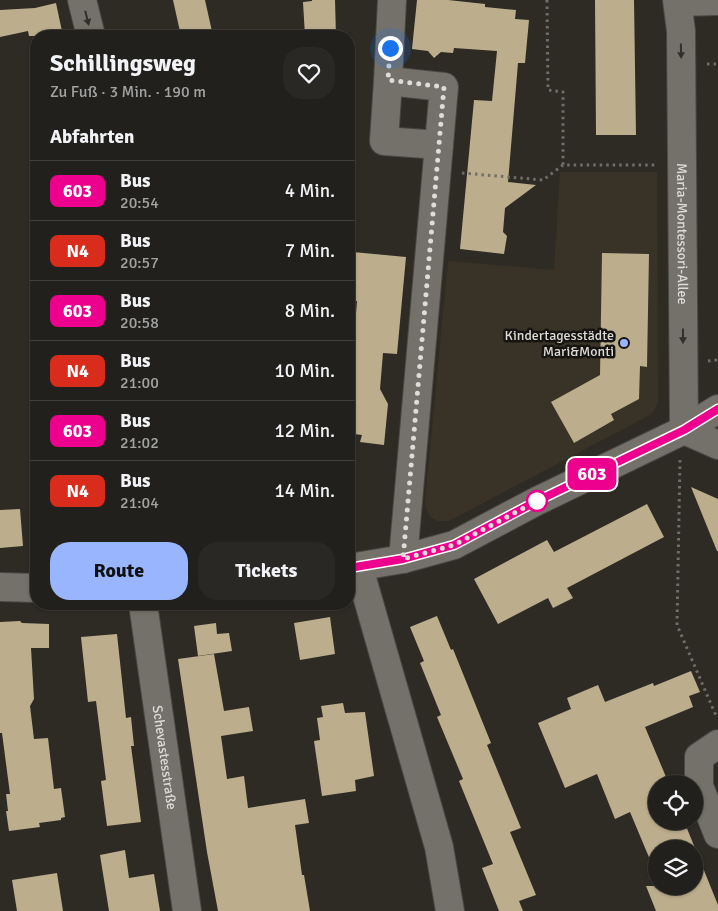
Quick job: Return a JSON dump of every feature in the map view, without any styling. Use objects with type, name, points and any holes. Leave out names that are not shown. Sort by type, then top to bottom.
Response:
[{"type":"street","points":[[82,0],[90,30]]},
{"type":"street","points":[[392,0],[384,141],[438,158]]},
{"type":"street","points":[[678,1],[718,1]]},
{"type":"street","name":"Maria-Montessori-Allee","points":[[678,1],[681,31],[683,165],[684,430]]},
{"type":"street","points":[[388,80],[444,87],[403,559]]},
{"type":"street","points":[[355,568],[403,559],[454,545],[537,501],[684,430],[718,409]]},
{"type":"street","points":[[684,430],[718,445]]},
{"type":"street","points":[[355,571],[439,847],[450,911]]},
{"type":"street","points":[[0,587],[30,588]]},
{"type":"street","name":"Schevastesstraße","points":[[144,610],[187,911]]},
{"type":"street","points":[[709,750],[699,786],[718,834]]},
{"type":"path","points":[[547,0],[548,90],[563,92],[563,165]]},
{"type":"path","points":[[438,158],[543,180],[563,165],[683,165]]},
{"type":"path","points":[[684,430],[680,458],[677,625],[718,722]]},
{"type":"shaded area","points":[[560,172],[657,172],[658,403],[654,411],[648,416],[449,521],[438,521],[427,512],[425,502],[448,261],[554,270]]},
{"type":"building","points":[[173,0],[205,0],[212,30],[180,30]]},
{"type":"building","points":[[335,0],[336,30],[305,30],[303,2]]},
{"type":"building","points":[[417,0],[448,0],[485,4],[485,7],[516,10],[515,19],[529,20],[525,63],[518,63],[508,182],[536,185],[505,208],[503,232],[507,236],[504,254],[460,249],[474,100],[492,101],[497,51],[454,48],[453,53],[441,52],[434,58],[428,51],[412,49]]},
{"type":"building","points":[[595,0],[634,0],[636,135],[596,135]]},
{"type":"building","points":[[56,3],[62,30],[30,30],[30,36],[28,31],[0,37],[0,10],[35,8]]},
{"type":"building","points":[[355,252],[406,257],[397,354],[383,353],[380,389],[388,404],[384,445],[360,442],[362,435],[355,434],[355,326],[357,301],[355,301]]},
{"type":"building","name":"Kindertagesstädte Mari&Monti","points":[[602,253],[649,254],[647,367],[640,366],[639,399],[611,414],[614,420],[574,443],[551,402],[600,375]]},
{"type":"building","points":[[691,487],[718,499],[718,551],[717,551]]},
{"type":"building","points":[[647,504],[664,537],[567,588],[573,598],[553,608],[548,598],[498,624],[474,579],[547,540],[554,552]]},
{"type":"building","points":[[20,509],[23,546],[0,548],[0,510]]},
{"type":"building","points":[[437,616],[451,650],[453,649],[491,743],[487,745],[521,828],[510,832],[536,895],[519,901],[523,911],[499,911],[482,868],[493,864],[459,781],[463,779],[437,717],[441,715],[420,663],[424,661],[410,627]]},
{"type":"building","points":[[330,617],[335,654],[300,660],[294,623]]},
{"type":"building","points":[[20,621],[22,623],[49,624],[49,648],[31,648],[34,699],[30,706],[34,739],[48,738],[54,789],[61,788],[65,817],[61,818],[61,820],[39,823],[40,827],[9,831],[6,794],[10,794],[2,733],[0,733],[0,622]]},
{"type":"building","points":[[216,623],[217,634],[229,633],[232,651],[198,656],[194,626]]},
{"type":"building","points":[[117,634],[126,718],[131,717],[134,746],[131,746],[141,822],[107,826],[101,781],[106,780],[96,701],[88,702],[81,637]]},
{"type":"building","points":[[214,654],[224,711],[249,707],[253,731],[221,736],[227,779],[244,776],[248,808],[305,799],[309,823],[295,825],[302,875],[304,875],[310,911],[218,911],[207,852],[178,659]]},
{"type":"building","points":[[691,671],[700,692],[689,696],[693,707],[645,727],[665,775],[648,775],[648,830],[688,830],[692,840],[648,840],[648,855],[630,812],[615,819],[597,774],[565,788],[538,723],[571,709],[567,698],[598,685],[605,702],[653,683],[654,686]]},
{"type":"building","points":[[343,703],[345,713],[365,712],[374,776],[355,780],[356,791],[322,796],[314,741],[320,740],[317,718],[323,717],[321,706]]},
{"type":"building","points":[[125,850],[129,878],[154,874],[160,911],[109,911],[100,855]]},
{"type":"building","points":[[703,868],[718,905],[718,911],[656,911],[650,895],[703,895]]},
{"type":"building","points":[[57,873],[63,911],[17,911],[12,880]]},
{"type":"bus line","name":"603","points":[[355,568],[403,559],[454,545],[537,501],[684,430],[718,409]]},
{"type":"place","name":"Kindertagesstädte Mari&Monti","points":[[624,343]]},
{"type":"route","points":[[390,48],[388,80],[444,87],[403,559],[454,545],[537,501]]}]
